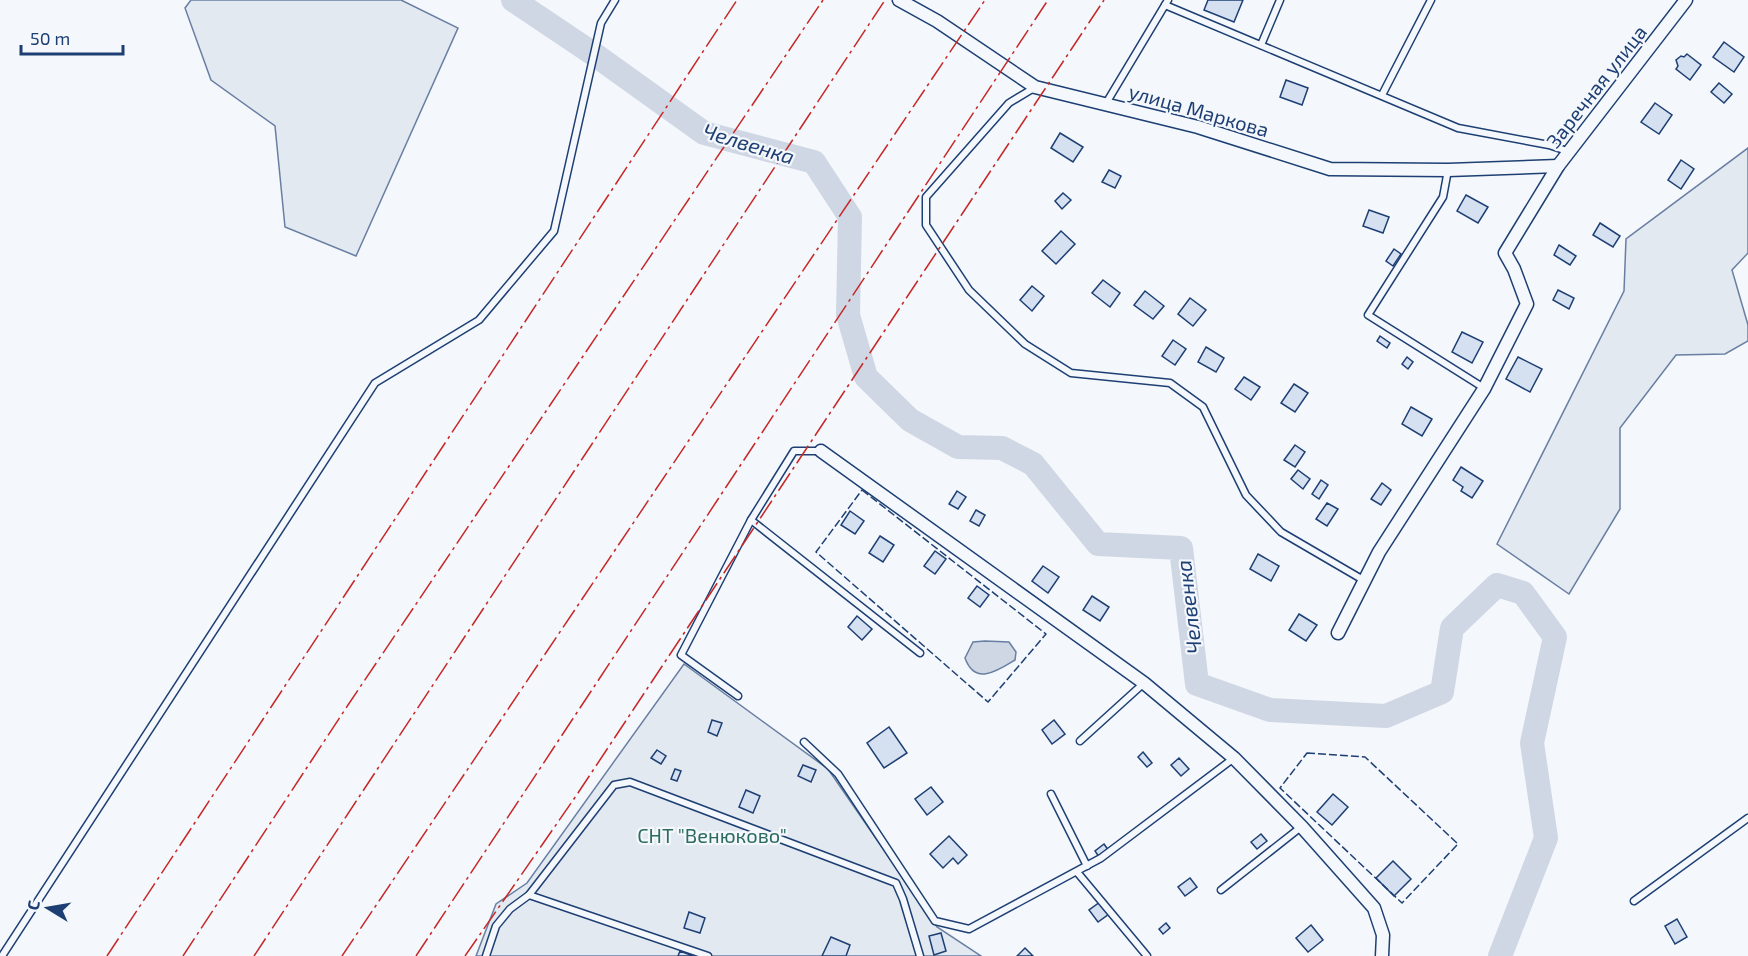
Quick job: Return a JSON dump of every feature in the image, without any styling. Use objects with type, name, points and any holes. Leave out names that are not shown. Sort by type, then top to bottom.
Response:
[{"type":"street","points":[[899,0],[937,21],[1035,87],[1105,105]]},
{"type":"street","name":"Заречная улица","points":[[1484,389],[1527,304],[1514,269],[1505,254],[1558,166],[1686,0]]},
{"type":"street","name":"улица Маркова","points":[[1105,105],[1198,127],[1330,169],[1448,170],[1558,166]]},
{"type":"street","points":[[1338,633],[1379,552],[1484,389]]},
{"type":"street","points":[[822,451],[1144,683],[1234,758],[1302,826],[1374,908],[1383,935],[1382,956]]},
{"type":"lane","points":[[2,956],[375,383],[478,320],[554,231],[602,23],[615,0]]},
{"type":"lane","points":[[1261,45],[1280,0]]},
{"type":"lane","points":[[1382,95],[1431,0]]},
{"type":"lane","points":[[1167,2],[1261,45],[1458,128],[1549,145],[1571,152]]},
{"type":"lane","name":"улица Маркова","points":[[1105,105],[1167,2]]},
{"type":"lane","points":[[1035,87],[1009,104],[926,197],[926,225],[969,290],[1025,344],[1071,373],[1170,383],[1203,407],[1246,495],[1281,531],[1365,581]]},
{"type":"lane","points":[[1448,170],[1443,197],[1368,315],[1484,389]]},
{"type":"lane","points":[[738,696],[681,655],[751,520],[794,451],[822,451]]},
{"type":"lane","points":[[751,520],[920,653]]},
{"type":"lane","points":[[1080,741],[1144,683]]},
{"type":"lane","points":[[804,742],[838,774],[935,921],[969,929],[1088,867],[1234,758]]},
{"type":"lane","points":[[486,956],[496,926],[510,909],[529,895],[614,785],[630,782],[896,883],[920,956]]},
{"type":"lane","points":[[1051,794],[1088,867]]},
{"type":"lane","points":[[1634,901],[1748,818]]},
{"type":"lane","points":[[1221,890],[1302,826]]},
{"type":"lane","points":[[1077,872],[1147,956]]},
{"type":"lane","points":[[529,895],[708,956]]},
{"type":"green space","points":[[191,0],[401,0],[458,28],[356,256],[285,227],[275,126],[211,80],[185,8]]},
{"type":"green space","points":[[1748,148],[1748,253],[1732,270],[1748,325],[1748,341],[1725,354],[1676,355],[1620,428],[1620,509],[1569,594],[1497,544],[1624,291],[1626,239]]},
{"type":"green space","name":"СНТ \"Венюково\"","points":[[684,664],[828,769],[937,927],[981,956],[476,956],[496,904],[527,883]]},
{"type":"shaded area","points":[[973,642],[1009,642],[1016,652],[1015,660],[994,672],[980,674],[975,672],[969,667],[965,658]]},
{"type":"building","points":[[1208,0],[1243,0],[1234,22],[1204,10]]},
{"type":"building","points":[[1724,42],[1744,57],[1734,72],[1713,57]]},
{"type":"building","points":[[1687,54],[1701,65],[1690,80],[1676,69],[1678,66],[1676,60]]},
{"type":"building","points":[[1286,80],[1308,88],[1302,105],[1280,97]]},
{"type":"building","points":[[1719,83],[1732,94],[1724,103],[1711,92]]},
{"type":"building","points":[[1655,103],[1672,115],[1659,134],[1641,122]]},
{"type":"building","points":[[1060,133],[1083,147],[1073,162],[1051,148]]},
{"type":"building","points":[[1681,160],[1694,169],[1681,189],[1668,180]]},
{"type":"building","points":[[1109,170],[1121,176],[1115,188],[1102,182]]},
{"type":"building","points":[[1063,193],[1071,200],[1062,209],[1055,201]]},
{"type":"building","points":[[1466,195],[1488,207],[1478,223],[1457,211]]},
{"type":"building","points":[[1369,210],[1389,217],[1383,233],[1363,226]]},
{"type":"building","points":[[1600,223],[1620,236],[1613,247],[1593,235]]},
{"type":"building","points":[[1061,231],[1075,244],[1056,264],[1042,251]]},
{"type":"building","points":[[1559,245],[1576,256],[1570,265],[1554,255]]},
{"type":"building","points":[[1394,249],[1401,254],[1393,266],[1386,261]]},
{"type":"building","points":[[1103,280],[1120,293],[1110,307],[1092,293]]},
{"type":"building","points":[[1032,286],[1044,296],[1032,311],[1020,300]]},
{"type":"building","points":[[1558,290],[1574,298],[1569,309],[1553,300]]},
{"type":"building","points":[[1145,291],[1164,306],[1153,319],[1134,305]]},
{"type":"building","points":[[1190,298],[1206,310],[1193,326],[1178,314]]},
{"type":"building","points":[[1462,332],[1483,342],[1472,363],[1452,352]]},
{"type":"building","points":[[1380,336],[1390,343],[1387,348],[1377,341]]},
{"type":"building","points":[[1173,340],[1186,349],[1175,365],[1162,356]]},
{"type":"building","points":[[1206,347],[1224,358],[1216,372],[1198,362]]},
{"type":"building","points":[[1407,357],[1413,362],[1408,369],[1402,364]]},
{"type":"building","points":[[1518,357],[1542,369],[1530,392],[1506,379]]},
{"type":"building","points":[[1244,377],[1260,387],[1251,400],[1235,389]]},
{"type":"building","points":[[1294,384],[1308,393],[1295,412],[1281,403]]},
{"type":"building","points":[[1411,407],[1432,419],[1422,436],[1402,424]]},
{"type":"building","points":[[1295,445],[1305,452],[1295,467],[1284,460]]},
{"type":"building","points":[[1461,467],[1483,481],[1472,498],[1461,491],[1463,487],[1453,480]]},
{"type":"building","points":[[1298,470],[1310,479],[1303,489],[1291,479]]},
{"type":"building","points":[[1321,480],[1328,485],[1319,499],[1312,494]]},
{"type":"building","points":[[1382,483],[1391,490],[1381,505],[1371,499]]},
{"type":"building","points":[[957,491],[966,497],[958,509],[949,504]]},
{"type":"building","points":[[1327,503],[1338,509],[1327,526],[1316,519]]},
{"type":"building","points":[[976,510],[985,515],[979,526],[970,521]]},
{"type":"building","points":[[850,511],[864,521],[855,534],[841,525]]},
{"type":"building","points":[[880,536],[894,545],[883,562],[869,553]]},
{"type":"building","points":[[935,551],[946,559],[935,574],[924,566]]},
{"type":"building","points":[[1258,554],[1279,566],[1271,581],[1250,569]]},
{"type":"building","points":[[1043,566],[1059,577],[1048,593],[1032,581]]},
{"type":"building","points":[[977,586],[989,595],[980,607],[968,598]]},
{"type":"building","points":[[1092,596],[1109,607],[1100,621],[1083,610]]},
{"type":"building","points":[[1299,614],[1317,625],[1306,641],[1289,630]]},
{"type":"building","points":[[857,616],[872,629],[862,640],[848,627]]},
{"type":"building","points":[[712,720],[722,723],[717,736],[708,732]]},
{"type":"building","points":[[1054,720],[1065,734],[1052,744],[1042,730]]},
{"type":"building","points":[[889,727],[907,753],[884,768],[867,743]]},
{"type":"building","points":[[657,750],[666,756],[661,764],[651,758]]},
{"type":"building","points":[[1143,752],[1152,763],[1147,767],[1138,757]]},
{"type":"building","points":[[1179,758],[1189,769],[1181,776],[1171,765]]},
{"type":"building","points":[[803,765],[816,770],[811,782],[798,776]]},
{"type":"building","points":[[675,769],[681,771],[677,781],[671,779]]},
{"type":"building","points":[[931,787],[943,802],[927,815],[915,799]]},
{"type":"building","points":[[746,790],[760,796],[753,813],[739,807]]},
{"type":"building","points":[[1333,794],[1348,807],[1332,825],[1317,812]]},
{"type":"building","points":[[1261,834],[1267,841],[1257,849],[1251,842]]},
{"type":"building","points":[[949,836],[967,855],[958,864],[953,858],[943,868],[930,854]]},
{"type":"building","points":[[1104,844],[1109,851],[1099,857],[1095,851]]},
{"type":"building","points":[[1393,861],[1411,879],[1394,896],[1376,878]]},
{"type":"building","points":[[1190,878],[1197,887],[1185,896],[1178,887]]},
{"type":"building","points":[[1100,902],[1109,914],[1098,922],[1089,910]]},
{"type":"building","points":[[689,912],[705,918],[700,933],[684,928]]},
{"type":"building","points":[[1677,919],[1687,937],[1675,944],[1665,926]]},
{"type":"building","points":[[1166,923],[1170,928],[1163,934],[1159,929]]},
{"type":"building","points":[[1311,925],[1323,940],[1308,952],[1296,938]]},
{"type":"building","points":[[941,933],[946,951],[934,955],[929,936]]},
{"type":"building","points":[[831,937],[850,945],[846,956],[822,956]]},
{"type":"building","points":[[1025,948],[1033,956],[1017,956]]},
{"type":"building","points":[[680,951],[693,956],[678,956]]},
{"type":"waterway","name":"Челвенка","points":[[513,0],[704,133],[814,162],[850,217],[848,315],[866,377],[910,420],[958,447],[1002,448],[1033,464],[1098,544],[1181,548],[1197,684],[1270,710],[1386,716],[1442,692],[1452,628],[1497,585],[1523,593],[1555,637],[1532,743],[1546,838],[1500,956]]},
{"type":"fence","points":[[862,490],[1046,634],[988,702],[816,552],[862,490]]},
{"type":"fence","points":[[1307,753],[1365,757],[1458,844],[1402,903],[1280,788],[1307,753]]},
{"type":"power","points":[[107,956],[737,0]]},
{"type":"power","points":[[183,956],[348,705],[823,0]]},
{"type":"power","points":[[254,956],[885,0]]},
{"type":"power","points":[[342,956],[985,0]]},
{"type":"power","points":[[416,956],[1048,0]]},
{"type":"power","points":[[465,956],[576,796],[1104,0]]}]
